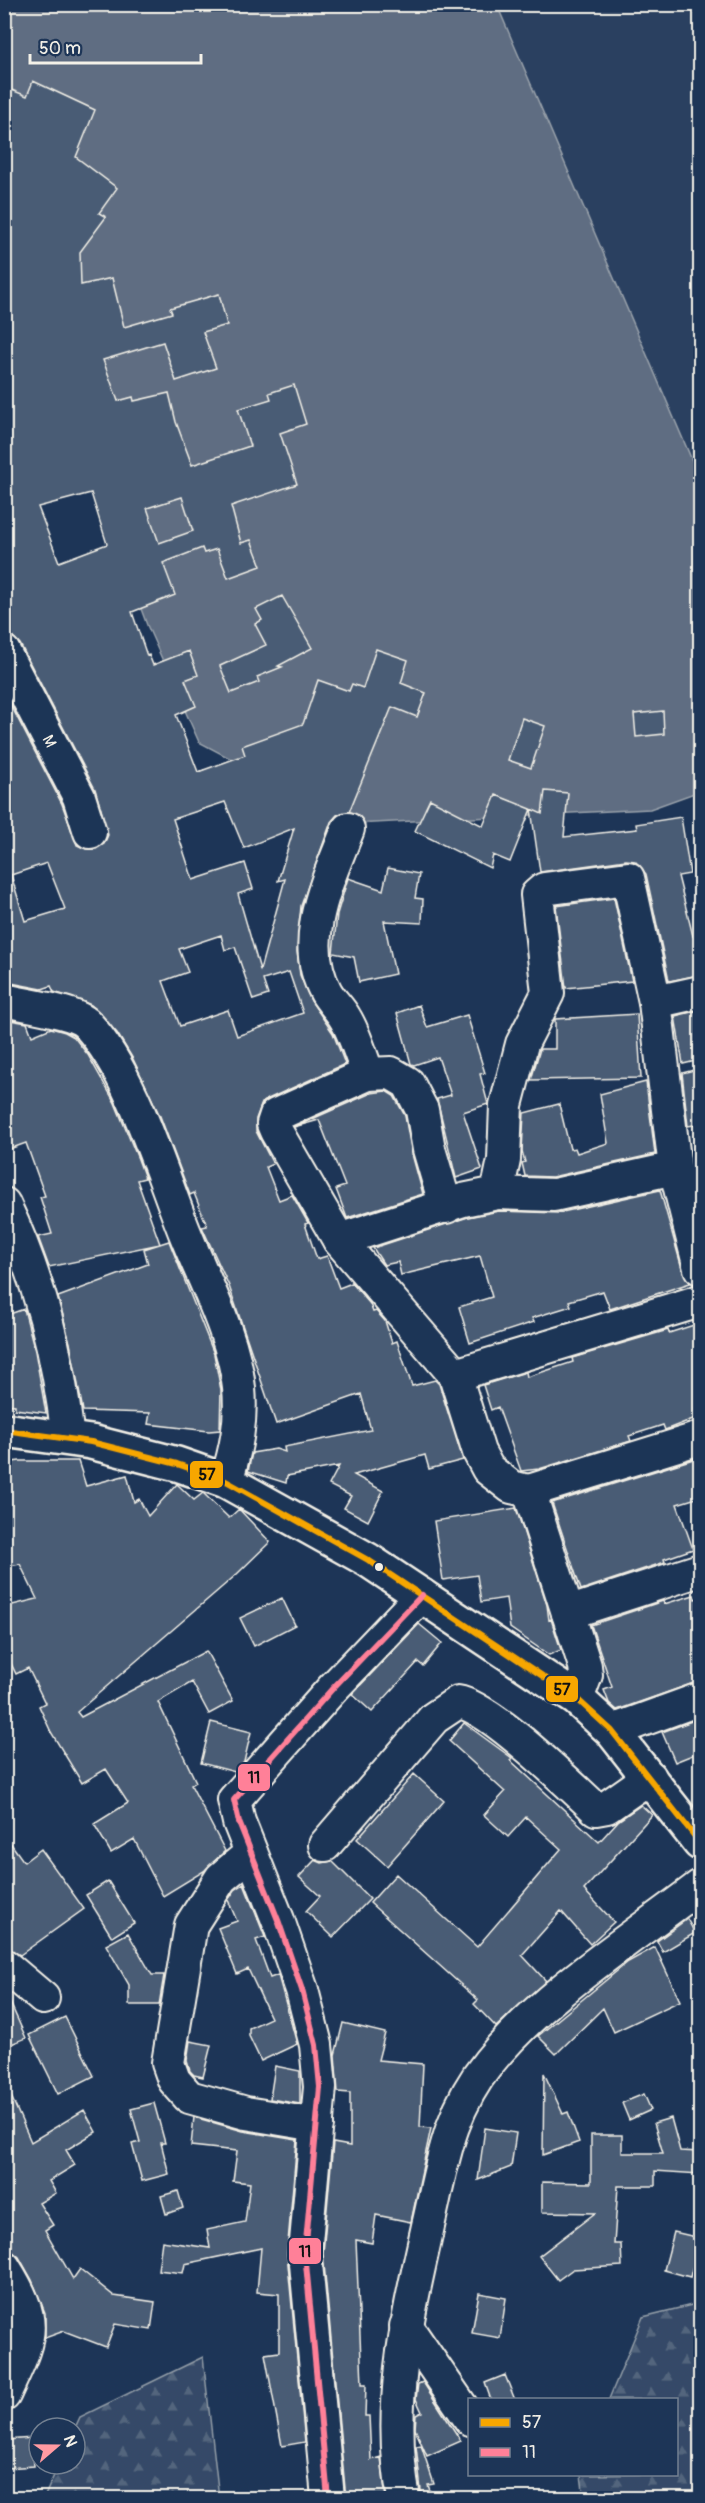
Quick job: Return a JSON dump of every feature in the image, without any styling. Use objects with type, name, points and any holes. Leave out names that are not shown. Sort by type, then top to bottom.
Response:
[{"type":"main road","points":[[4,1430],[68,1438],[177,1464],[226,1481],[368,1560],[577,1699],[612,1731],[700,1843]]},
{"type":"street","name":"M","points":[[4,652],[80,797],[90,832]]},
{"type":"street","points":[[348,829],[315,927],[314,959],[326,992],[346,1019],[368,1074]]},
{"type":"street","points":[[497,1193],[504,1160],[506,1105],[522,1044],[548,993],[536,898],[538,891],[628,878],[656,1002],[675,1168],[700,1268]]},
{"type":"street","points":[[656,1002],[700,992]]},
{"type":"street","points":[[4,1000],[86,1022],[120,1069],[207,1286],[225,1334],[239,1384],[240,1410],[237,1446],[226,1481]]},
{"type":"street","points":[[446,1207],[429,1149],[422,1110],[408,1083],[391,1073],[368,1074],[282,1110],[276,1115],[273,1125],[315,1203],[339,1240],[455,1375],[479,1452],[488,1469],[511,1487],[529,1491],[700,1438]]},
{"type":"street","points":[[339,1240],[463,1200],[497,1193],[554,1195],[675,1168]]},
{"type":"street","points":[[4,1204],[44,1303],[60,1377],[68,1438]]},
{"type":"street","points":[[455,1375],[700,1300]]},
{"type":"street","points":[[529,1491],[585,1666],[586,1675],[577,1699]]},
{"type":"street","points":[[568,1613],[700,1570]]},
{"type":"street","points":[[328,2499],[305,2253],[320,2087],[316,2045],[302,1990],[234,1804],[237,1793],[422,1595]]},
{"type":"street","points":[[612,1731],[700,1699]]},
{"type":"street","points":[[325,1845],[435,1718],[458,1702],[469,1704],[491,1719],[596,1809],[608,1806],[650,1777]]},
{"type":"street","points":[[251,1853],[221,1878],[191,1925],[168,2063],[174,2080],[189,2097],[246,2113],[317,2125]]},
{"type":"street","points":[[404,2499],[397,2434],[397,2390],[406,2326],[449,2130],[488,2063],[540,2008],[700,1886]]},
{"type":"street","points":[[4,1965],[43,1998]]},
{"type":"street","points":[[4,2267],[30,2326],[29,2339],[4,2396]]},
{"type":"street","points":[[406,2326],[468,2416]]},
{"type":"shaded area","points":[[5,5],[497,5],[700,479],[700,791],[650,809],[354,824],[199,742],[147,625],[43,346],[5,295]]},
{"type":"shaded area","points":[[497,5],[700,5],[700,481]]},
{"type":"green space","points":[[700,2303],[700,2498],[584,2498],[581,2476],[678,2476],[678,2398],[609,2398],[643,2317]]},
{"type":"green space","points":[[203,2357],[219,2498],[44,2498],[54,2476],[87,2476],[87,2416],[82,2416]]},
{"type":"building","points":[[33,81],[95,110],[76,157],[117,188],[99,213],[106,217],[80,252],[81,285],[112,278],[124,327],[172,313],[170,308],[219,294],[227,325],[203,332],[216,368],[176,381],[163,342],[103,360],[118,401],[133,397],[134,401],[169,393],[176,422],[192,465],[250,446],[238,409],[271,399],[269,393],[294,385],[306,424],[280,433],[297,484],[231,506],[241,543],[251,540],[261,566],[228,578],[217,549],[204,553],[202,548],[163,563],[175,595],[132,612],[147,656],[149,655],[153,665],[189,651],[198,675],[185,680],[196,706],[176,715],[198,772],[245,755],[242,746],[303,724],[318,680],[349,691],[352,684],[363,688],[376,649],[408,660],[401,683],[426,693],[417,717],[392,707],[349,812],[337,815],[331,822],[301,906],[297,951],[300,975],[311,1001],[333,1033],[345,1064],[268,1099],[262,1103],[256,1119],[256,1131],[273,1164],[266,1167],[279,1200],[292,1195],[308,1223],[305,1224],[317,1259],[327,1256],[339,1288],[352,1283],[370,1304],[373,1312],[376,1311],[385,1321],[392,1343],[397,1341],[412,1386],[435,1380],[439,1384],[463,1460],[429,1469],[425,1455],[354,1475],[383,1491],[368,1521],[344,1508],[351,1496],[329,1485],[339,1466],[287,1476],[286,1483],[248,1471],[252,1453],[276,1449],[285,1452],[284,1447],[371,1430],[361,1394],[276,1424],[229,1286],[202,1227],[207,1226],[194,1193],[190,1195],[160,1116],[133,1059],[117,1033],[91,1005],[54,992],[51,986],[42,989],[6,982],[4,977],[4,692],[62,804],[77,845],[86,849],[96,849],[104,844],[108,835],[95,789],[20,644],[13,637],[4,634],[4,87],[27,96]],"holes":[[[91,493],[107,544],[59,562],[38,507]],[[182,497],[193,531],[159,543],[147,508]],[[225,802],[244,848],[294,828],[278,881],[285,879],[260,970],[238,894],[253,889],[245,863],[193,880],[173,819]],[[47,863],[65,909],[25,921],[11,875]],[[221,935],[225,950],[235,947],[253,1000],[268,995],[263,980],[289,972],[303,1013],[237,1036],[228,1010],[180,1026],[163,981],[188,972],[179,949]]]},
{"type":"building","points":[[282,596],[312,648],[278,666],[282,667],[257,677],[259,682],[231,693],[220,666],[266,645],[255,624],[262,620],[256,609]]},
{"type":"building","points":[[663,711],[664,734],[636,737],[634,714]]},
{"type":"building","points":[[522,718],[545,726],[531,768],[508,760]]},
{"type":"building","points":[[545,791],[568,793],[564,837],[637,829],[636,824],[681,817],[690,874],[678,876],[693,936],[695,935],[700,951],[700,975],[669,981],[646,874],[635,861],[626,860],[540,872],[531,809],[542,814]]},
{"type":"building","points":[[496,795],[531,809],[510,862],[493,855],[490,868],[415,831],[430,799],[483,826]]},
{"type":"building","points":[[388,868],[419,874],[415,898],[423,899],[422,923],[384,921],[395,974],[359,982],[354,957],[333,953],[337,914],[348,878],[383,890]]},
{"type":"building","points":[[614,898],[632,981],[566,988],[556,906]]},
{"type":"building","points":[[419,1005],[427,1027],[467,1015],[485,1073],[480,1074],[488,1104],[463,1112],[482,1169],[456,1178],[437,1099],[451,1095],[438,1057],[411,1064],[397,1013]]},
{"type":"building","points":[[700,1010],[700,1060],[683,1064],[675,1016]]},
{"type":"building","points":[[637,1014],[641,1078],[531,1080],[540,1049],[555,1049],[555,1019]]},
{"type":"building","points":[[4,1019],[27,1023],[32,1036],[51,1028],[65,1032],[74,1037],[88,1055],[115,1103],[138,1159],[145,1178],[137,1180],[160,1244],[49,1267],[38,1237],[52,1234],[40,1197],[45,1196],[26,1143],[4,1151]]},
{"type":"building","points":[[698,1069],[700,1124],[688,1126],[682,1073]]},
{"type":"building","points":[[646,1082],[655,1154],[552,1177],[525,1176],[522,1163],[525,1162],[522,1151],[524,1113],[559,1104],[570,1149],[575,1148],[577,1153],[608,1143],[600,1094]]},
{"type":"building","points":[[386,1091],[394,1096],[405,1116],[423,1194],[347,1218],[336,1189],[345,1186],[319,1120],[294,1127],[371,1093]]},
{"type":"building","points":[[660,1190],[683,1272],[690,1283],[610,1309],[603,1291],[569,1301],[571,1306],[532,1318],[534,1322],[470,1343],[459,1307],[492,1297],[480,1256],[401,1275],[398,1262],[384,1265],[373,1248],[468,1217],[499,1211],[558,1213]]},
{"type":"building","points":[[169,1241],[214,1354],[221,1390],[220,1430],[209,1431],[148,1424],[150,1413],[83,1411],[70,1343],[58,1297],[148,1264],[144,1249]]},
{"type":"building","points":[[24,1309],[35,1351],[46,1413],[15,1409],[15,1405],[4,1404],[4,1316]]},
{"type":"building","points":[[700,1323],[700,1407],[695,1409],[698,1417],[665,1430],[663,1425],[629,1436],[631,1441],[539,1469],[521,1471],[498,1407],[491,1410],[483,1385],[526,1372],[527,1377],[573,1362],[572,1358]]},
{"type":"building","points":[[700,1457],[700,1497],[677,1504],[693,1549],[664,1559],[665,1562],[581,1590],[552,1503]]},
{"type":"building","points":[[78,1461],[86,1486],[127,1475],[134,1502],[139,1499],[148,1516],[177,1484],[194,1500],[203,1493],[229,1518],[239,1509],[270,1542],[236,1575],[77,1712],[81,1717],[206,1651],[233,1701],[209,1714],[192,1682],[158,1702],[196,1782],[191,1785],[225,1851],[204,1871],[163,1896],[134,1839],[111,1853],[94,1824],[128,1803],[106,1769],[82,1783],[51,1732],[39,1706],[45,1703],[28,1668],[16,1674],[4,1649],[4,1607],[37,1599],[20,1564],[4,1567],[4,1463]]},
{"type":"building","points":[[516,1508],[547,1605],[549,1620],[551,1619],[561,1650],[549,1655],[510,1628],[506,1598],[481,1602],[477,1575],[443,1580],[434,1521]]},
{"type":"building","points":[[694,1595],[695,1599],[700,1597],[700,1681],[617,1710],[609,1703],[604,1690],[612,1687],[591,1625],[663,1601],[664,1604]]},
{"type":"building","points":[[282,1598],[295,1625],[254,1646],[240,1618]]},
{"type":"building","points":[[419,1624],[442,1643],[423,1666],[418,1662],[372,1712],[352,1694]]},
{"type":"building","points":[[700,1718],[700,1752],[675,1762],[662,1732]]},
{"type":"building","points":[[211,1722],[251,1732],[244,1762],[235,1772],[201,1763]]},
{"type":"building","points":[[464,1723],[512,1758],[510,1760],[599,1842],[618,1821],[641,1805],[652,1815],[584,1890],[614,1922],[590,1944],[561,1911],[522,1955],[546,1981],[496,2027],[474,2004],[478,2000],[370,1903],[396,1874],[477,1947],[561,1849],[526,1817],[508,1837],[484,1815],[505,1792],[449,1741]]},
{"type":"building","points":[[414,1774],[444,1801],[387,1866],[357,1839]]},
{"type":"building","points":[[4,1834],[24,1862],[41,1849],[84,1909],[20,1955],[4,1947]]},
{"type":"building","points":[[315,1860],[322,1863],[332,1861],[370,1899],[333,1937],[306,1911],[320,1896],[299,1877]]},
{"type":"building","points":[[108,1881],[134,1923],[112,1937],[86,1895]]},
{"type":"building","points":[[244,1884],[265,1937],[256,1940],[270,1978],[278,1975],[297,2044],[261,2061],[249,2036],[249,2028],[271,2018],[248,1969],[237,1974],[218,1928],[237,1921],[228,1900],[235,1890]]},
{"type":"building","points":[[687,1919],[695,1933],[663,1952],[657,1941]]},
{"type":"building","points":[[128,1933],[152,1975],[164,1975],[159,2005],[129,2005],[129,1985],[106,1945]]},
{"type":"building","points":[[655,1947],[680,2001],[614,2032],[603,2008],[556,2054],[538,2036],[628,1962]]},
{"type":"building","points":[[4,1989],[26,2038],[4,2047]]},
{"type":"building","points":[[65,2017],[94,2076],[58,2094],[29,2035]]},
{"type":"building","points":[[343,2023],[385,2033],[378,2060],[423,2064],[420,2127],[431,2128],[411,2222],[376,2215],[372,2243],[356,2240],[362,2384],[366,2384],[365,2416],[369,2416],[371,2460],[381,2457],[386,2499],[346,2499],[323,2253],[333,2143],[350,2146],[350,2093],[338,2092],[335,2055]]},
{"type":"building","points":[[190,2041],[211,2045],[203,2077],[194,2075],[190,2071],[187,2061]]},
{"type":"building","points":[[275,2066],[300,2071],[300,2104],[270,2099]]},
{"type":"building","points":[[544,2073],[563,2114],[568,2112],[579,2142],[543,2155]]},
{"type":"building","points":[[4,2080],[31,2142],[84,2110],[96,2132],[66,2150],[75,2165],[49,2181],[56,2193],[39,2203],[53,2225],[45,2230],[73,2279],[80,2269],[114,2296],[155,2302],[151,2330],[115,2324],[106,2347],[64,2331],[45,2338],[45,2313],[32,2280],[19,2257],[4,2249]]},
{"type":"building","points":[[644,2094],[651,2110],[629,2120],[622,2103]]},
{"type":"building","points":[[154,2103],[165,2143],[161,2143],[169,2174],[142,2181],[132,2144],[140,2142],[131,2109]]},
{"type":"building","points":[[194,2117],[243,2131],[297,2140],[287,2254],[305,2442],[282,2446],[265,2354],[279,2352],[279,2294],[257,2292],[261,2248],[185,2264],[183,2273],[158,2270],[162,2241],[210,2248],[207,2230],[245,2222],[250,2183],[233,2181],[237,2151],[191,2146]]},
{"type":"building","points":[[671,2118],[680,2151],[700,2152],[700,2174],[655,2171],[655,2186],[618,2186],[614,2244],[621,2244],[622,2266],[573,2269],[558,2280],[539,2256],[595,2213],[542,2212],[542,2182],[591,2183],[591,2135],[622,2135],[622,2153],[663,2153],[654,2123]]},
{"type":"building","points":[[485,2128],[516,2133],[511,2167],[478,2180]]},
{"type":"building","points":[[178,2191],[183,2208],[166,2214],[161,2196]]},
{"type":"building","points":[[674,2232],[700,2238],[690,2277],[664,2270]]},
{"type":"building","points":[[479,2293],[506,2298],[500,2338],[472,2333]]},
{"type":"building","points":[[505,2375],[514,2398],[490,2398],[485,2383]]},
{"type":"building","points":[[423,2382],[461,2441],[427,2456],[415,2429],[416,2415],[422,2412],[416,2399],[418,2384]]},
{"type":"building","points":[[27,2438],[27,2467],[7,2468],[5,2440]]},
{"type":"building","points":[[421,2445],[434,2484],[428,2485],[433,2499],[422,2499],[416,2446]]},
{"type":"transit line","name":"57","points":[[4,1430],[91,1442],[177,1464],[226,1481],[368,1560],[577,1699],[612,1731],[700,1843]]},
{"type":"transit line","name":"11","points":[[328,2498],[305,2253],[320,2087],[316,2045],[302,1990],[278,1920],[239,1822],[234,1800],[333,1688],[422,1595]]}]
